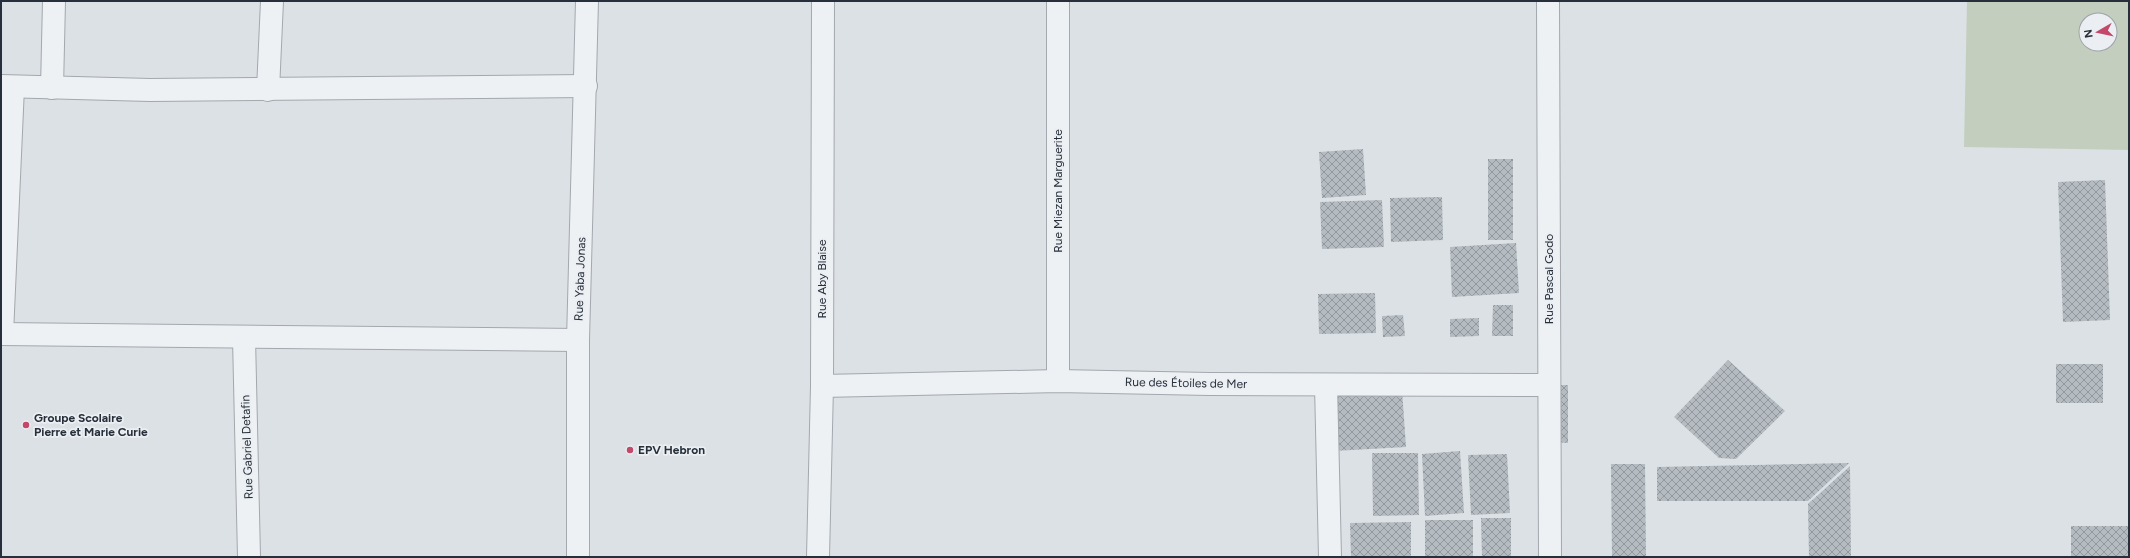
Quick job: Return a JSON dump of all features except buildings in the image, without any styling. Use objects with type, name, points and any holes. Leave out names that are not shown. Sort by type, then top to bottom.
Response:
[{"type":"street","points":[[52,88],[54,1]]},
{"type":"street","points":[[268,90],[272,1]]},
{"type":"street","name":"Rue Yaba Jonas","points":[[578,557],[578,340],[586,86],[586,1]]},
{"type":"street","name":"Rue Aby Blaise","points":[[818,557],[822,386],[823,1]]},
{"type":"street","name":"Rue Miezan Marguerite","points":[[1058,1],[1058,381]]},
{"type":"street","name":"Rue Pascal Godo","points":[[1548,1],[1550,557]]},
{"type":"street","points":[[578,340],[244,338],[1,334],[7,86],[52,88],[268,90],[586,86]]},
{"type":"street","name":"Rue Gabriel Detafin","points":[[244,338],[249,557]]},
{"type":"street","name":"Rue des Étoiles de Mer","points":[[822,386],[1058,381],[1326,385],[1549,385]]},
{"type":"street","points":[[1326,385],[1330,557]]},
{"type":"green space","points":[[1967,1],[2129,1],[2129,150],[1964,147]]},
{"type":"place","name":"Groupe Scolaire Pierre et Marie Curie","points":[[26,425]]},
{"type":"place","name":"EPV Hebron","points":[[630,450]]}]
